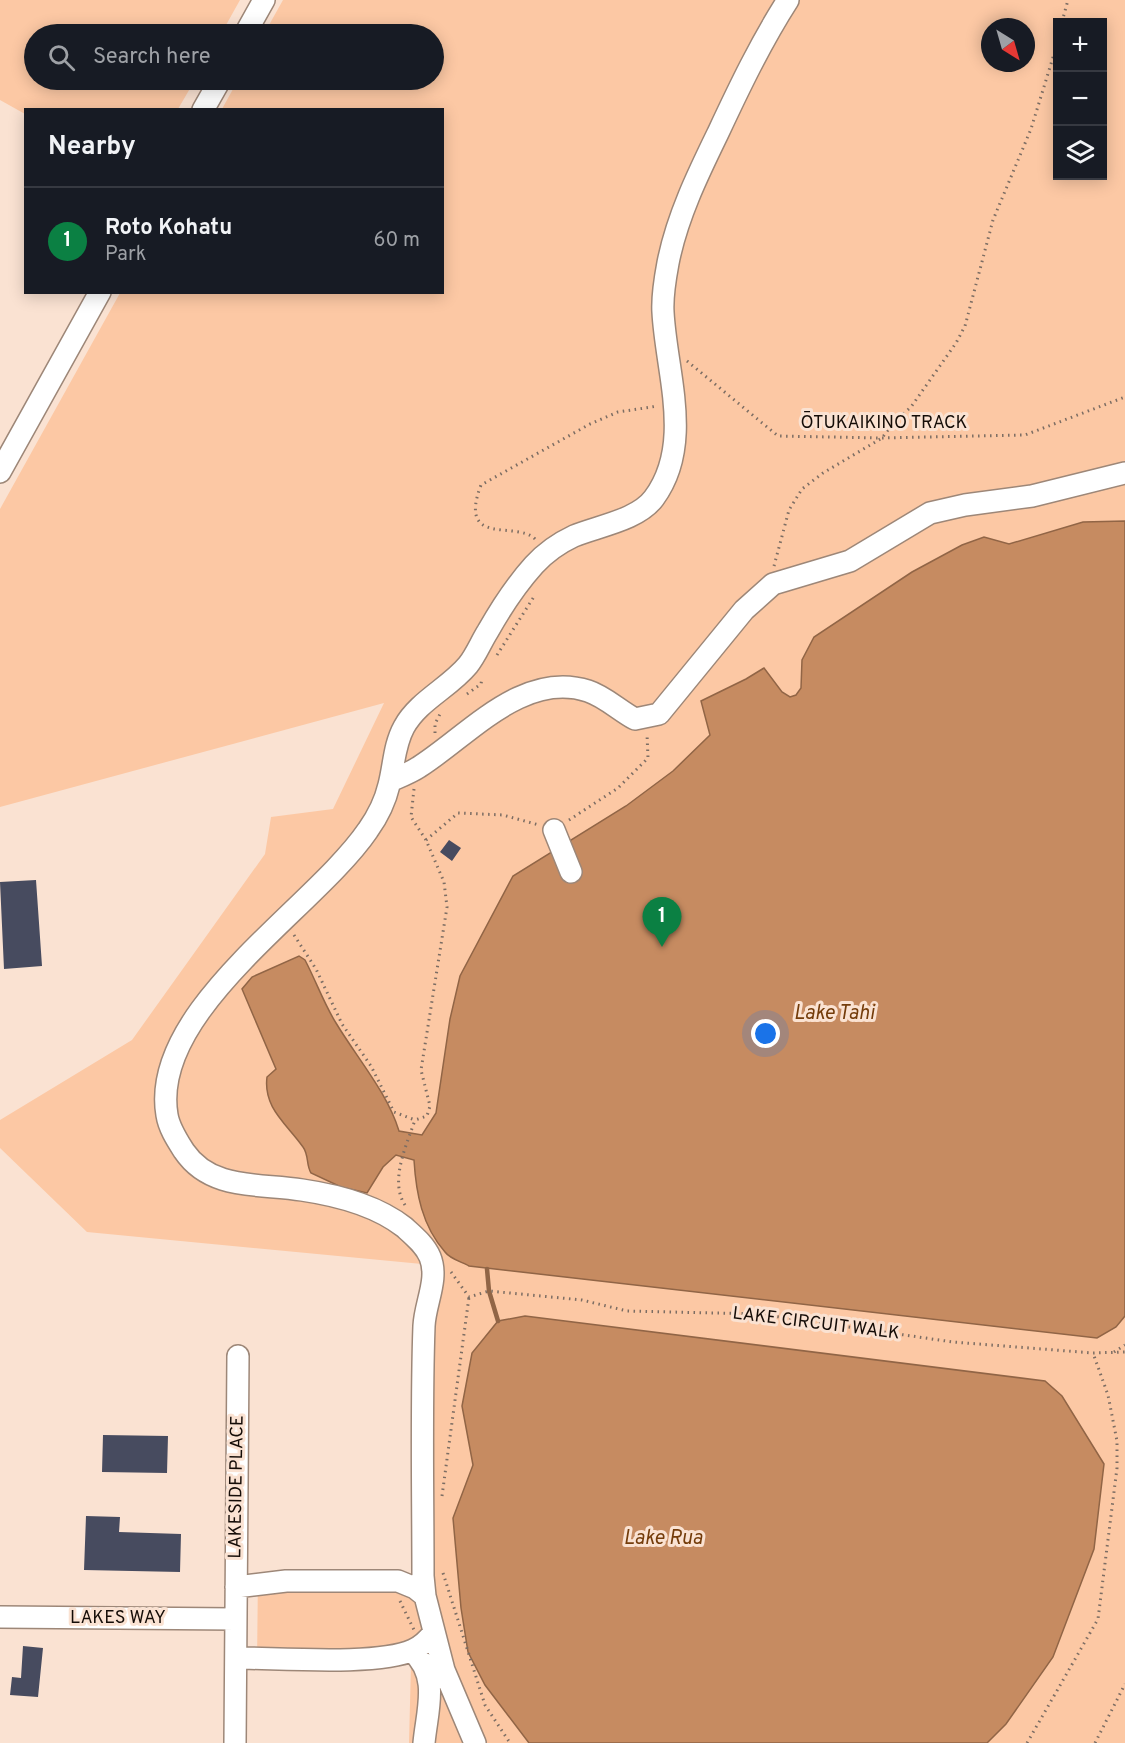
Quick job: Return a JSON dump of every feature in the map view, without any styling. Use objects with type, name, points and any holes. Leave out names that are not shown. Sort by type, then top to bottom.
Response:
[{"type":"street","points":[[251,24],[264,0]]},
{"type":"street","points":[[475,1743],[453,1695],[425,1596],[431,1557],[424,1326],[433,1273],[432,1261],[426,1249],[394,1220],[353,1202],[311,1191],[225,1182],[191,1161],[167,1121],[165,1095],[168,1072],[179,1046],[215,990],[332,873],[363,838],[384,804],[394,757],[405,725],[427,701],[466,668],[505,603],[535,565],[559,544],[627,516],[646,506],[656,496],[666,474],[674,442],[674,404],[663,316],[663,294],[676,231],[733,100],[788,0]]},
{"type":"street","points":[[204,108],[214,90]]},
{"type":"street","points":[[0,472],[99,294]]},
{"type":"street","points":[[390,782],[411,771],[515,699],[544,687],[567,687],[590,691],[635,719],[659,714],[744,610],[769,587],[850,561],[930,513],[966,505],[1032,496],[1125,473]]},
{"type":"street","points":[[554,830],[571,872]]},
{"type":"street","name":"LAKESIDE PLACE","points":[[235,1743],[238,1356]]},
{"type":"street","points":[[236,1587],[286,1581],[398,1581],[415,1588],[425,1596]]},
{"type":"street","name":"LAKES WAY","points":[[0,1617],[236,1619]]},
{"type":"street","points":[[236,1658],[370,1658],[412,1651],[426,1642],[434,1632]]},
{"type":"street","points":[[412,1651],[422,1659],[431,1688],[424,1743]]},
{"type":"path","points":[[1063,18],[1068,0]]},
{"type":"path","points":[[769,587],[789,510],[802,489],[823,473],[882,438],[894,422],[911,408],[937,372],[965,326],[993,220],[1031,129],[1053,56]]},
{"type":"path","name":"ŌTUKAIKINO TRACK","points":[[668,345],[778,436],[882,438],[1025,435],[1125,397]]},
{"type":"path","points":[[426,840],[458,813],[503,815],[554,830],[618,788],[648,758],[646,717]]},
{"type":"path","points":[[282,921],[302,943],[342,1024],[365,1056],[394,1112],[415,1120],[427,1116],[430,1106],[422,1070],[447,907],[444,882],[426,840],[411,817],[414,779],[411,771]]},
{"type":"path","points":[[401,1162],[415,1120]]},
{"type":"path","points":[[441,1503],[469,1297],[447,1267]]},
{"type":"path","name":"LAKE CIRCUIT WALK","points":[[469,1297],[489,1291],[582,1300],[627,1311],[759,1314],[953,1342],[1093,1353]]},
{"type":"path","points":[[1111,1354],[1125,1345]]},
{"type":"path","points":[[1027,1743],[1098,1619],[1117,1459],[1117,1441],[1108,1395],[1093,1353],[1125,1352]]},
{"type":"path","points":[[431,1557],[485,1705],[510,1743]]},
{"type":"path","points":[[1095,1743],[1125,1684]]},
{"type":"shaded area","points":[[0,0],[240,0],[227,24],[24,24],[24,90],[189,90],[179,108],[24,108],[24,113],[0,100]]},
{"type":"shaded area","points":[[283,0],[1125,0],[1125,1743],[409,1743],[411,1664],[257,1664],[258,1573],[414,1574],[422,1264],[87,1232],[0,1148],[0,1120],[132,1040],[265,854],[271,817],[333,809],[384,703],[0,807],[0,509],[119,294],[444,294],[444,108],[223,108],[232,90],[444,90],[444,24],[270,24]]},
{"type":"water","name":"Lake Tahi","points":[[1125,521],[1125,1316],[1116,1327],[1097,1338],[469,1266],[447,1254],[431,1231],[416,1185],[414,1160],[396,1155],[383,1167],[367,1193],[341,1187],[311,1173],[305,1150],[272,1107],[269,1098],[267,1077],[276,1069],[242,989],[252,977],[299,956],[305,960],[332,1016],[379,1089],[399,1131],[422,1135],[436,1113],[450,1019],[460,976],[513,876],[626,806],[673,771],[710,735],[701,701],[764,668],[782,692],[790,697],[796,695],[801,688],[802,660],[814,637],[912,572],[962,545],[984,537],[1009,544],[1083,522]]},
{"type":"water","name":"Lake Rua","points":[[525,1316],[1045,1381],[1062,1396],[1104,1464],[1094,1549],[1053,1657],[1006,1724],[987,1743],[529,1743],[485,1685],[468,1652],[461,1608],[453,1518],[473,1465],[462,1406],[472,1353],[498,1321]]},
{"type":"building","points":[[449,840],[461,848],[452,861],[440,852]]},
{"type":"building","points":[[36,880],[42,966],[4,969],[0,882]]},
{"type":"building","points":[[103,1435],[168,1436],[167,1473],[102,1472]]},
{"type":"building","points":[[86,1516],[120,1517],[119,1532],[181,1534],[180,1572],[84,1570]]},
{"type":"building","points":[[23,1646],[43,1648],[38,1697],[10,1695],[12,1677],[21,1678]]},
{"type":"waterway","points":[[487,1269],[489,1291],[498,1321]]},
{"type":"place","name":"Roto Kohatu","points":[[662,947]]}]
